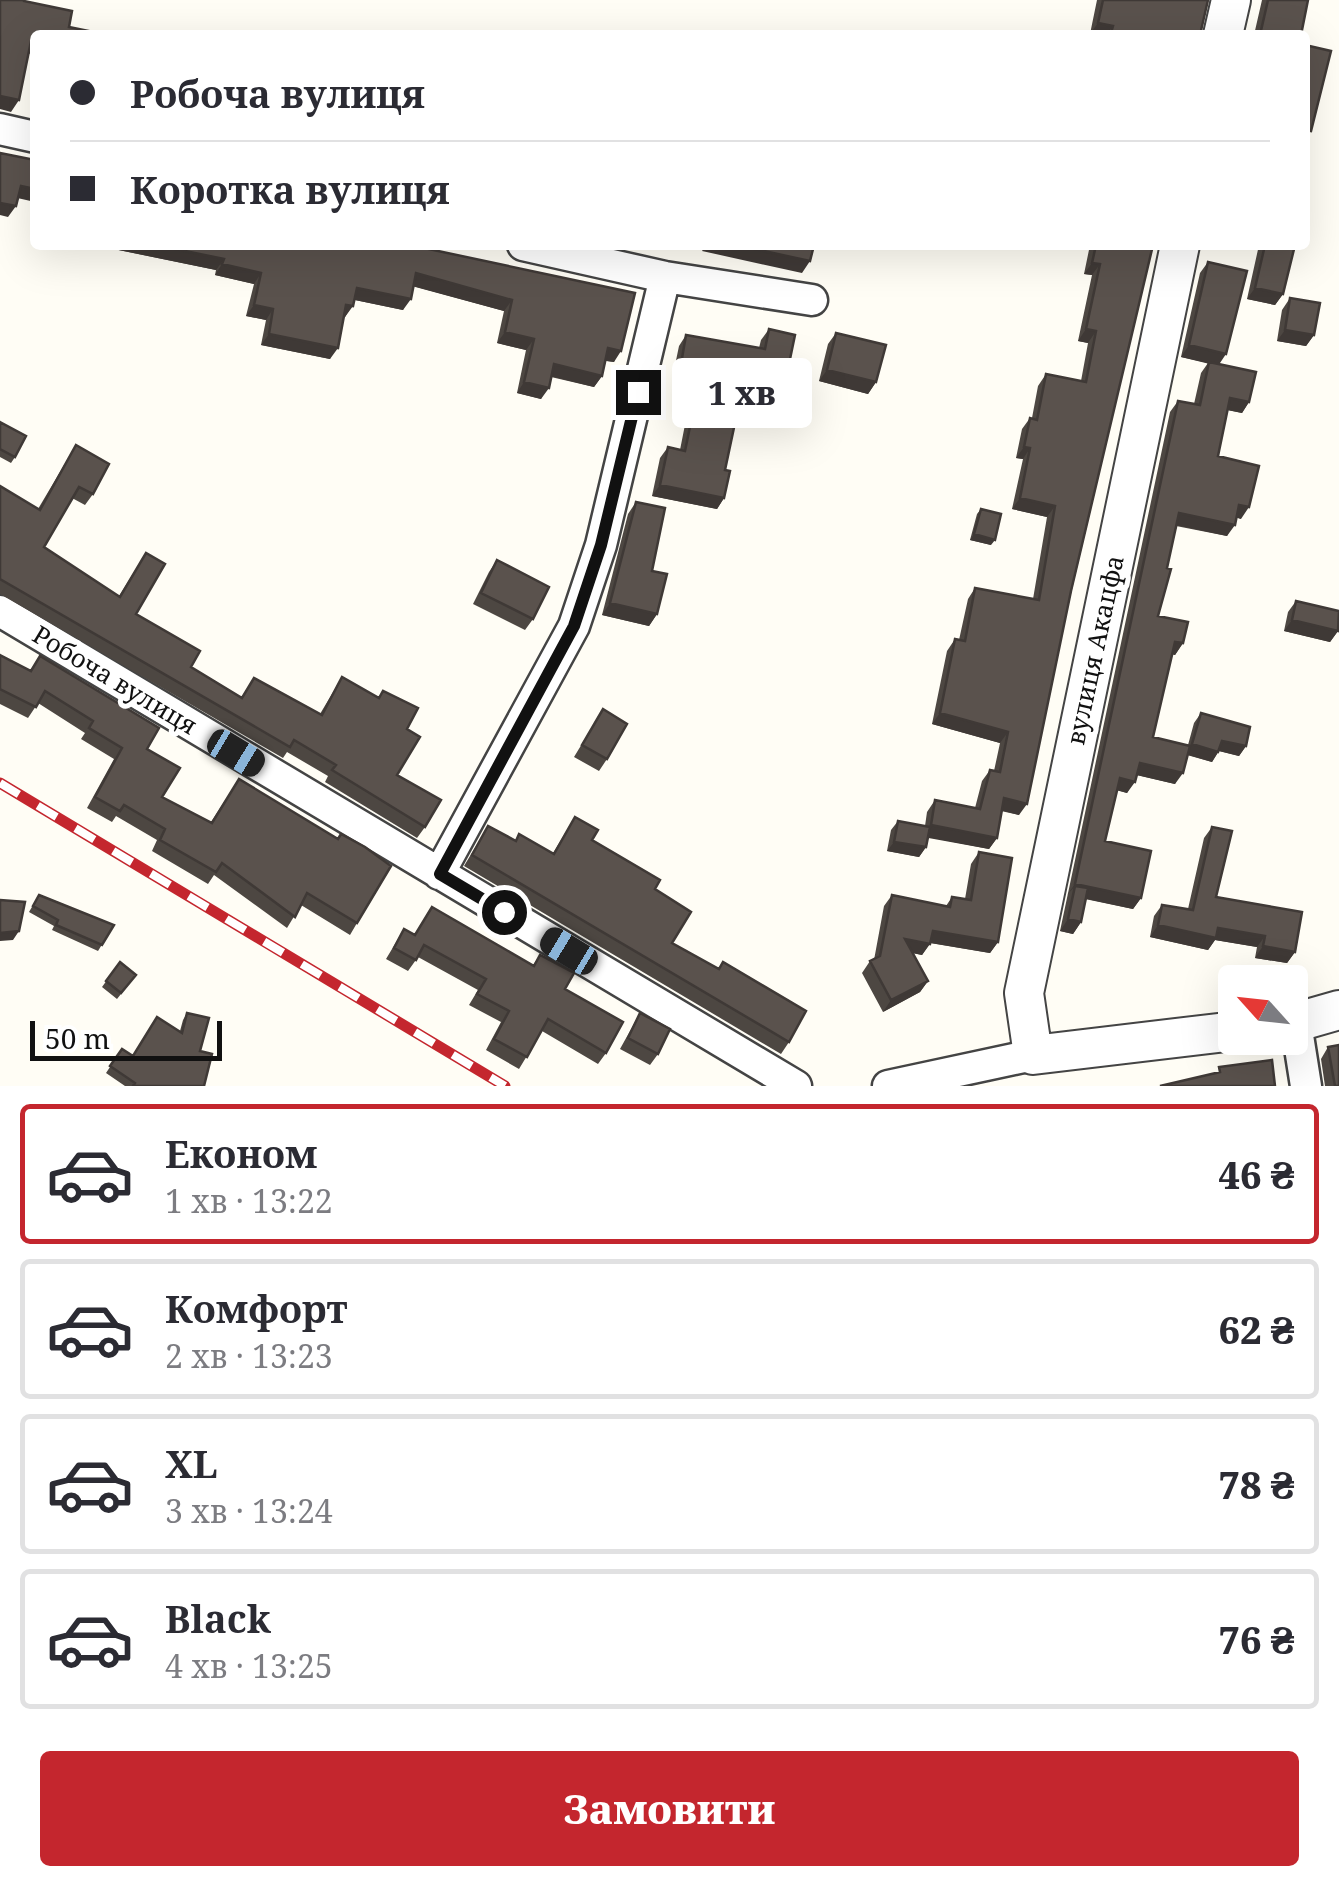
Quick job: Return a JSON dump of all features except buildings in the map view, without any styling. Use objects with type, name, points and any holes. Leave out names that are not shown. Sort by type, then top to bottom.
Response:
[{"type":"street","points":[[1224,30],[1230,0]]},
{"type":"street","points":[[0,129],[30,136]]},
{"type":"street","points":[[546,250],[665,276],[812,300]]},
{"type":"street","name":"вулиця Акацфа","points":[[1033,1055],[1024,993],[1179,250]]},
{"type":"street","points":[[440,874],[574,626],[601,545],[665,276]]},
{"type":"street","name":"Робоча вулиця","points":[[0,612],[796,1086]]},
{"type":"street","points":[[1308,1019],[1339,1010]]},
{"type":"street","points":[[888,1086],[1033,1055],[1218,1032]]},
{"type":"street","points":[[1300,1055],[1306,1086]]},
{"type":"railway","points":[[0,783],[505,1086]]},
{"type":"route","points":[[504,912],[440,874],[574,626],[601,545],[638,392]]}]
